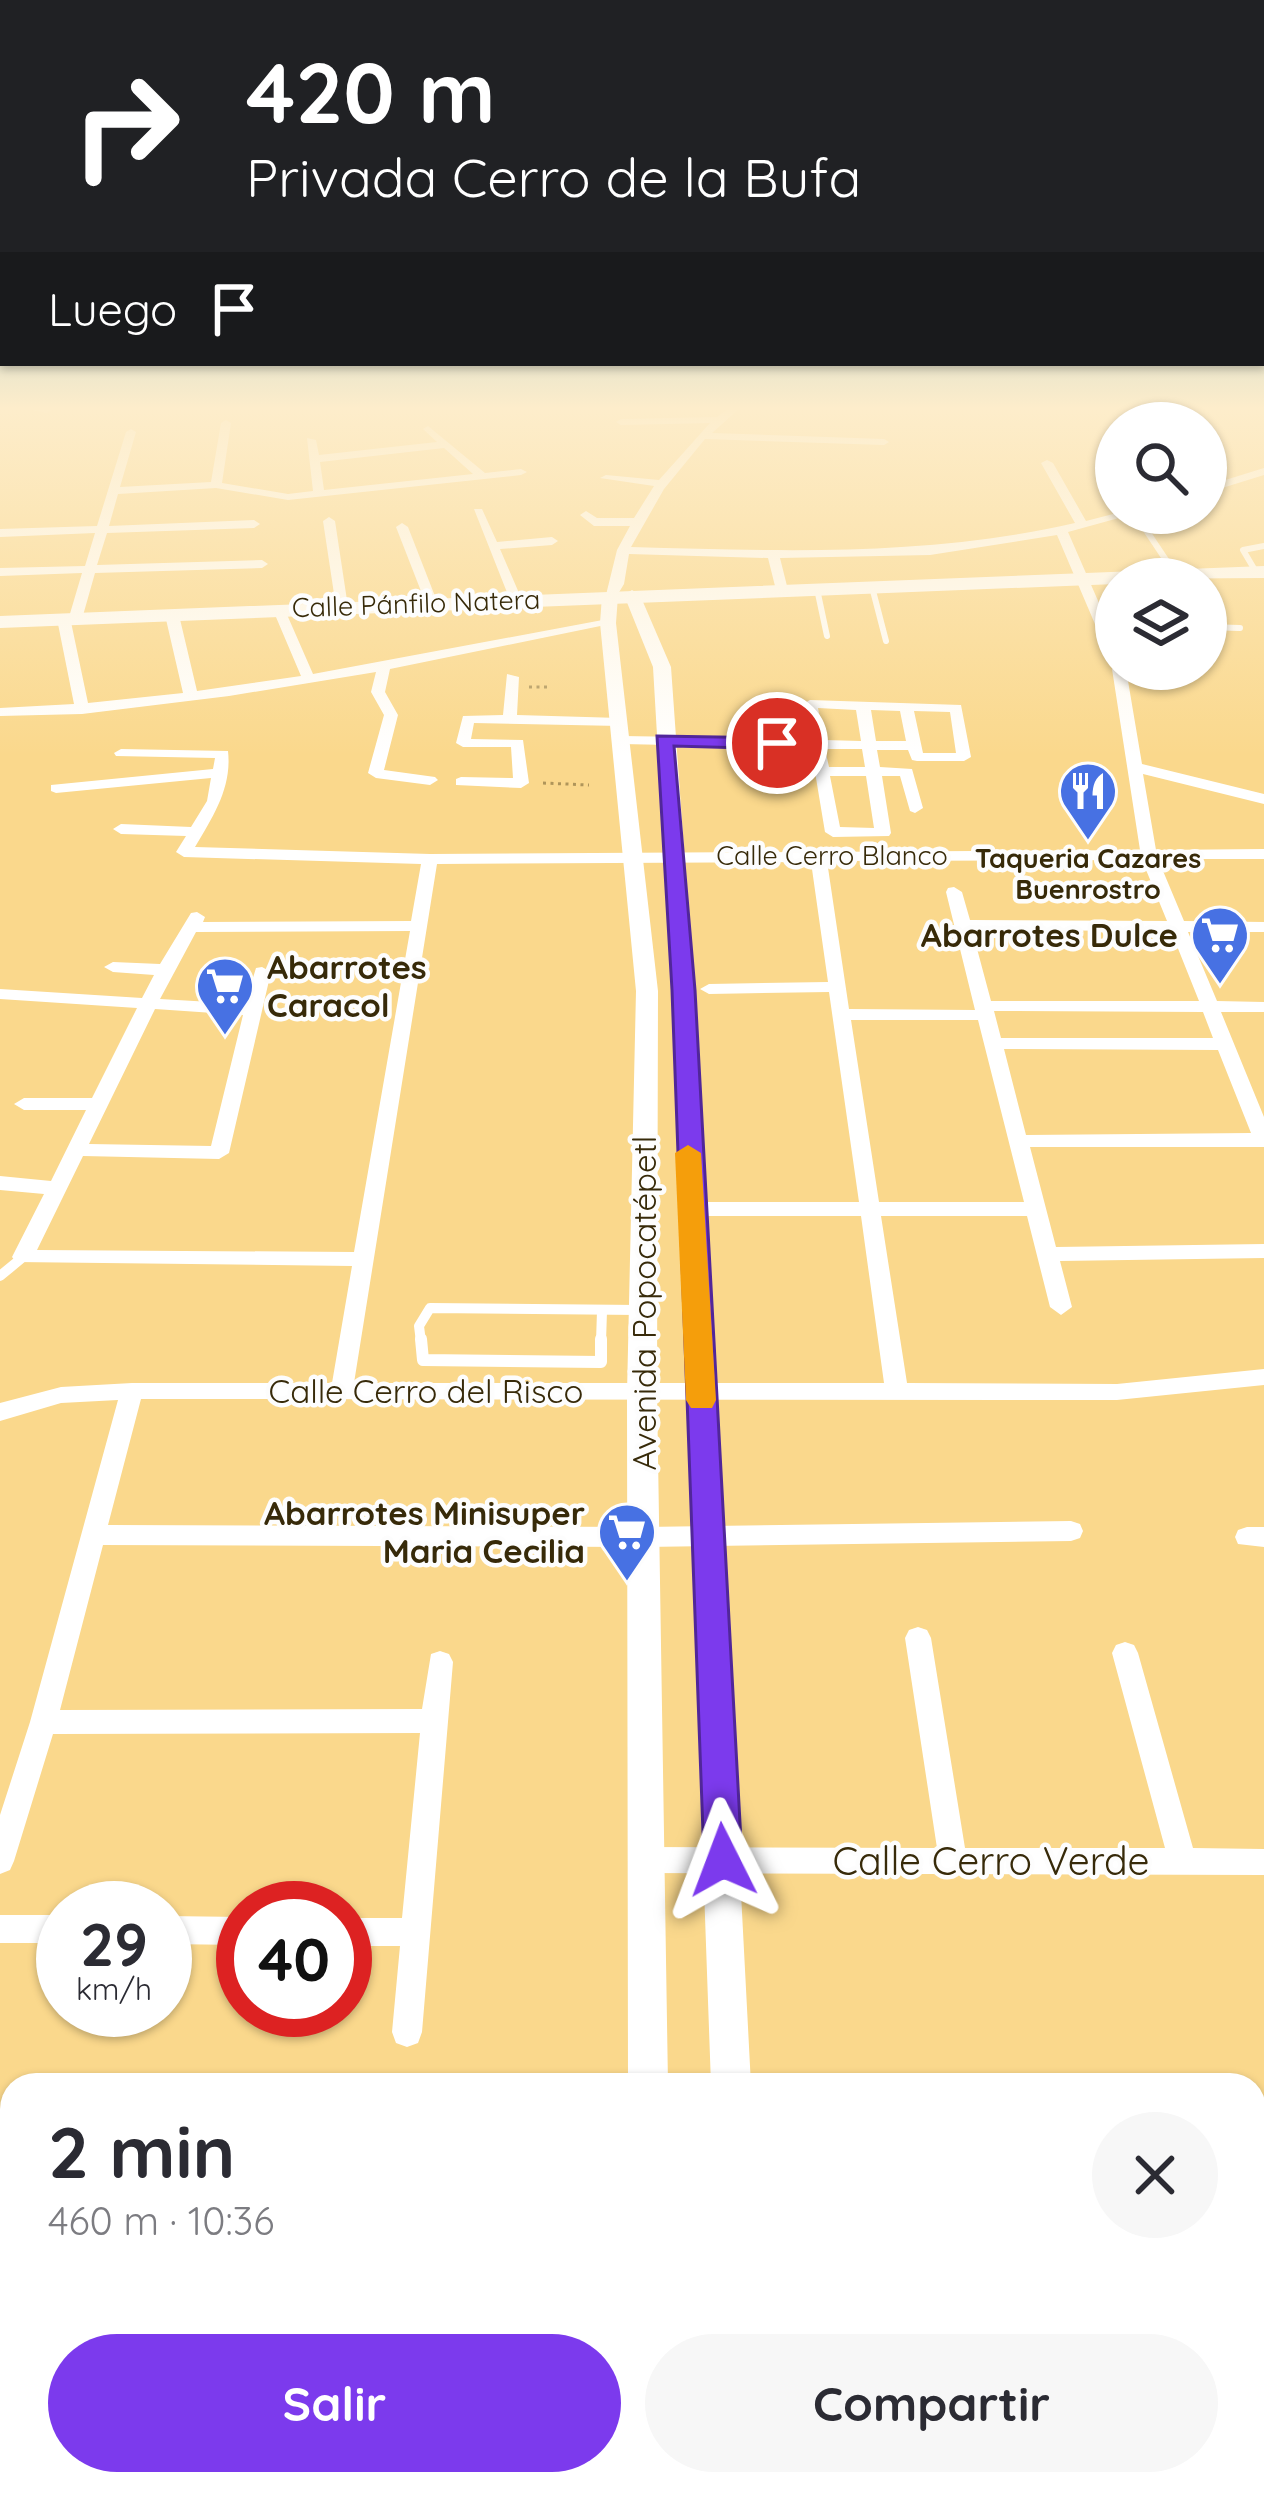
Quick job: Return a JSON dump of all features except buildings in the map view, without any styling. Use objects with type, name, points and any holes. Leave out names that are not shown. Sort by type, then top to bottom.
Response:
[{"type":"main road","name":"Calle Pánfilo Natera","points":[[1227,573],[1260,572]]},
{"type":"main road","name":"Calle Pánfilo Natera","points":[[0,622],[516,600],[619,604],[782,590],[1095,577]]},
{"type":"street","points":[[82,710],[69,619],[107,523]]},
{"type":"street","points":[[329,523],[343,607]]},
{"type":"street","points":[[483,523],[516,600]]},
{"type":"street","points":[[0,712],[82,710],[309,680],[619,604],[623,550],[638,523]]},
{"type":"street","points":[[623,550],[932,551],[1095,523]]},
{"type":"street","points":[[0,533],[254,524]]},
{"type":"street","points":[[402,527],[431,604]]},
{"type":"street","points":[[1061,531],[1095,599]]},
{"type":"street","points":[[493,546],[551,541]]},
{"type":"street","points":[[773,554],[782,590]]},
{"type":"street","points":[[0,572],[262,564]]},
{"type":"street","name":"Avenida Popocatépetl","points":[[619,604],[621,731],[647,991],[642,1393],[648,2073]]},
{"type":"street","name":"Avenida Popocatépetl","points":[[619,604],[662,667],[687,1097],[731,2073]]},
{"type":"street","points":[[279,610],[309,680]]},
{"type":"street","points":[[172,615],[191,697]]},
{"type":"street","points":[[384,665],[378,692],[391,715],[376,773],[430,780]]},
{"type":"street","points":[[510,719],[512,677]]},
{"type":"street","points":[[1017,1141],[1263,1140],[1149,856],[1123,690]]},
{"type":"street","points":[[460,782],[521,783],[518,743],[463,742],[468,719],[510,719],[664,740],[815,745],[868,745],[964,757],[956,708],[810,704],[815,745],[832,832],[883,832],[868,745],[863,706]]},
{"type":"street","points":[[906,707],[915,751]]},
{"type":"street","points":[[121,753],[223,754],[214,801],[193,832],[121,829]]},
{"type":"street","points":[[1138,768],[1264,799]]},
{"type":"street","points":[[820,771],[907,772],[914,808]]},
{"type":"street","points":[[56,788],[222,773]]},
{"type":"street","name":"Calle Cerro Blanco","points":[[193,832],[184,852],[430,859],[1264,854]]},
{"type":"street","points":[[818,857],[897,1392]]},
{"type":"street","points":[[342,1389],[430,859]]},
{"type":"street","points":[[954,892],[1061,1307]]},
{"type":"street","points":[[363,1259],[23,1257],[165,970],[194,922],[419,926]]},
{"type":"street","points":[[961,925],[1264,927]]},
{"type":"street","points":[[113,967],[165,970]]},
{"type":"street","points":[[79,1150],[219,1153],[262,972]]},
{"type":"street","points":[[709,989],[834,987]]},
{"type":"street","points":[[0,994],[253,1010]]},
{"type":"street","points":[[839,1014],[1264,1007]]},
{"type":"street","points":[[992,1043],[1224,1044]]},
{"type":"street","points":[[645,1096],[687,1097]]},
{"type":"street","points":[[24,1104],[99,1105]]},
{"type":"street","points":[[0,1183],[57,1188]]},
{"type":"street","points":[[690,1209],[1035,1209]]},
{"type":"street","points":[[1047,1254],[1264,1251]]},
{"type":"street","name":"Calle Cerro del Risco","points":[[10,1409],[61,1395],[131,1391],[1117,1392],[1264,1377]]},
{"type":"street","points":[[0,1861],[43,1723],[131,1391]]},
{"type":"street","points":[[92,1535],[644,1538],[1071,1531]]},
{"type":"street","points":[[918,1638],[953,1861]]},
{"type":"street","points":[[1125,1653],[1183,1862]]},
{"type":"street","points":[[407,2032],[440,1662]]},
{"type":"street","points":[[43,1723],[434,1721]]},
{"type":"street","name":"Calle Cerro Verde","points":[[645,1860],[1264,1862]]},
{"type":"street","points":[[0,1928],[36,1929]]},
{"type":"street","points":[[372,1932],[415,1932]]},
{"type":"lane","points":[[1260,572],[1243,550],[1264,546]]},
{"type":"lane","points":[[872,587],[886,641]]},
{"type":"lane","points":[[817,589],[827,636]]},
{"type":"lane","points":[[1227,628],[1240,628]]},
{"type":"lane","points":[[0,1276],[23,1257]]},
{"type":"lane","points":[[602,1311],[601,1362],[423,1360],[419,1327],[430,1308],[643,1310]]},
{"type":"path","points":[[521,783],[589,785]]},
{"type":"slow traffic","points":[[688,1153],[701,1400]]},
{"type":"place","name":"Taqueria Cazares Buenrostro","points":[[1088,842]]},
{"type":"place","name":"Abarrotes Dulce","points":[[1220,986]]},
{"type":"place","name":"Abarrotes Caracol","points":[[225,1037]]},
{"type":"place","name":"Abarrotes Minisuper Maria Cecilia","points":[[627,1583]]},
{"type":"route","points":[[723,1860],[683,990],[664,740],[777,743]]}]
